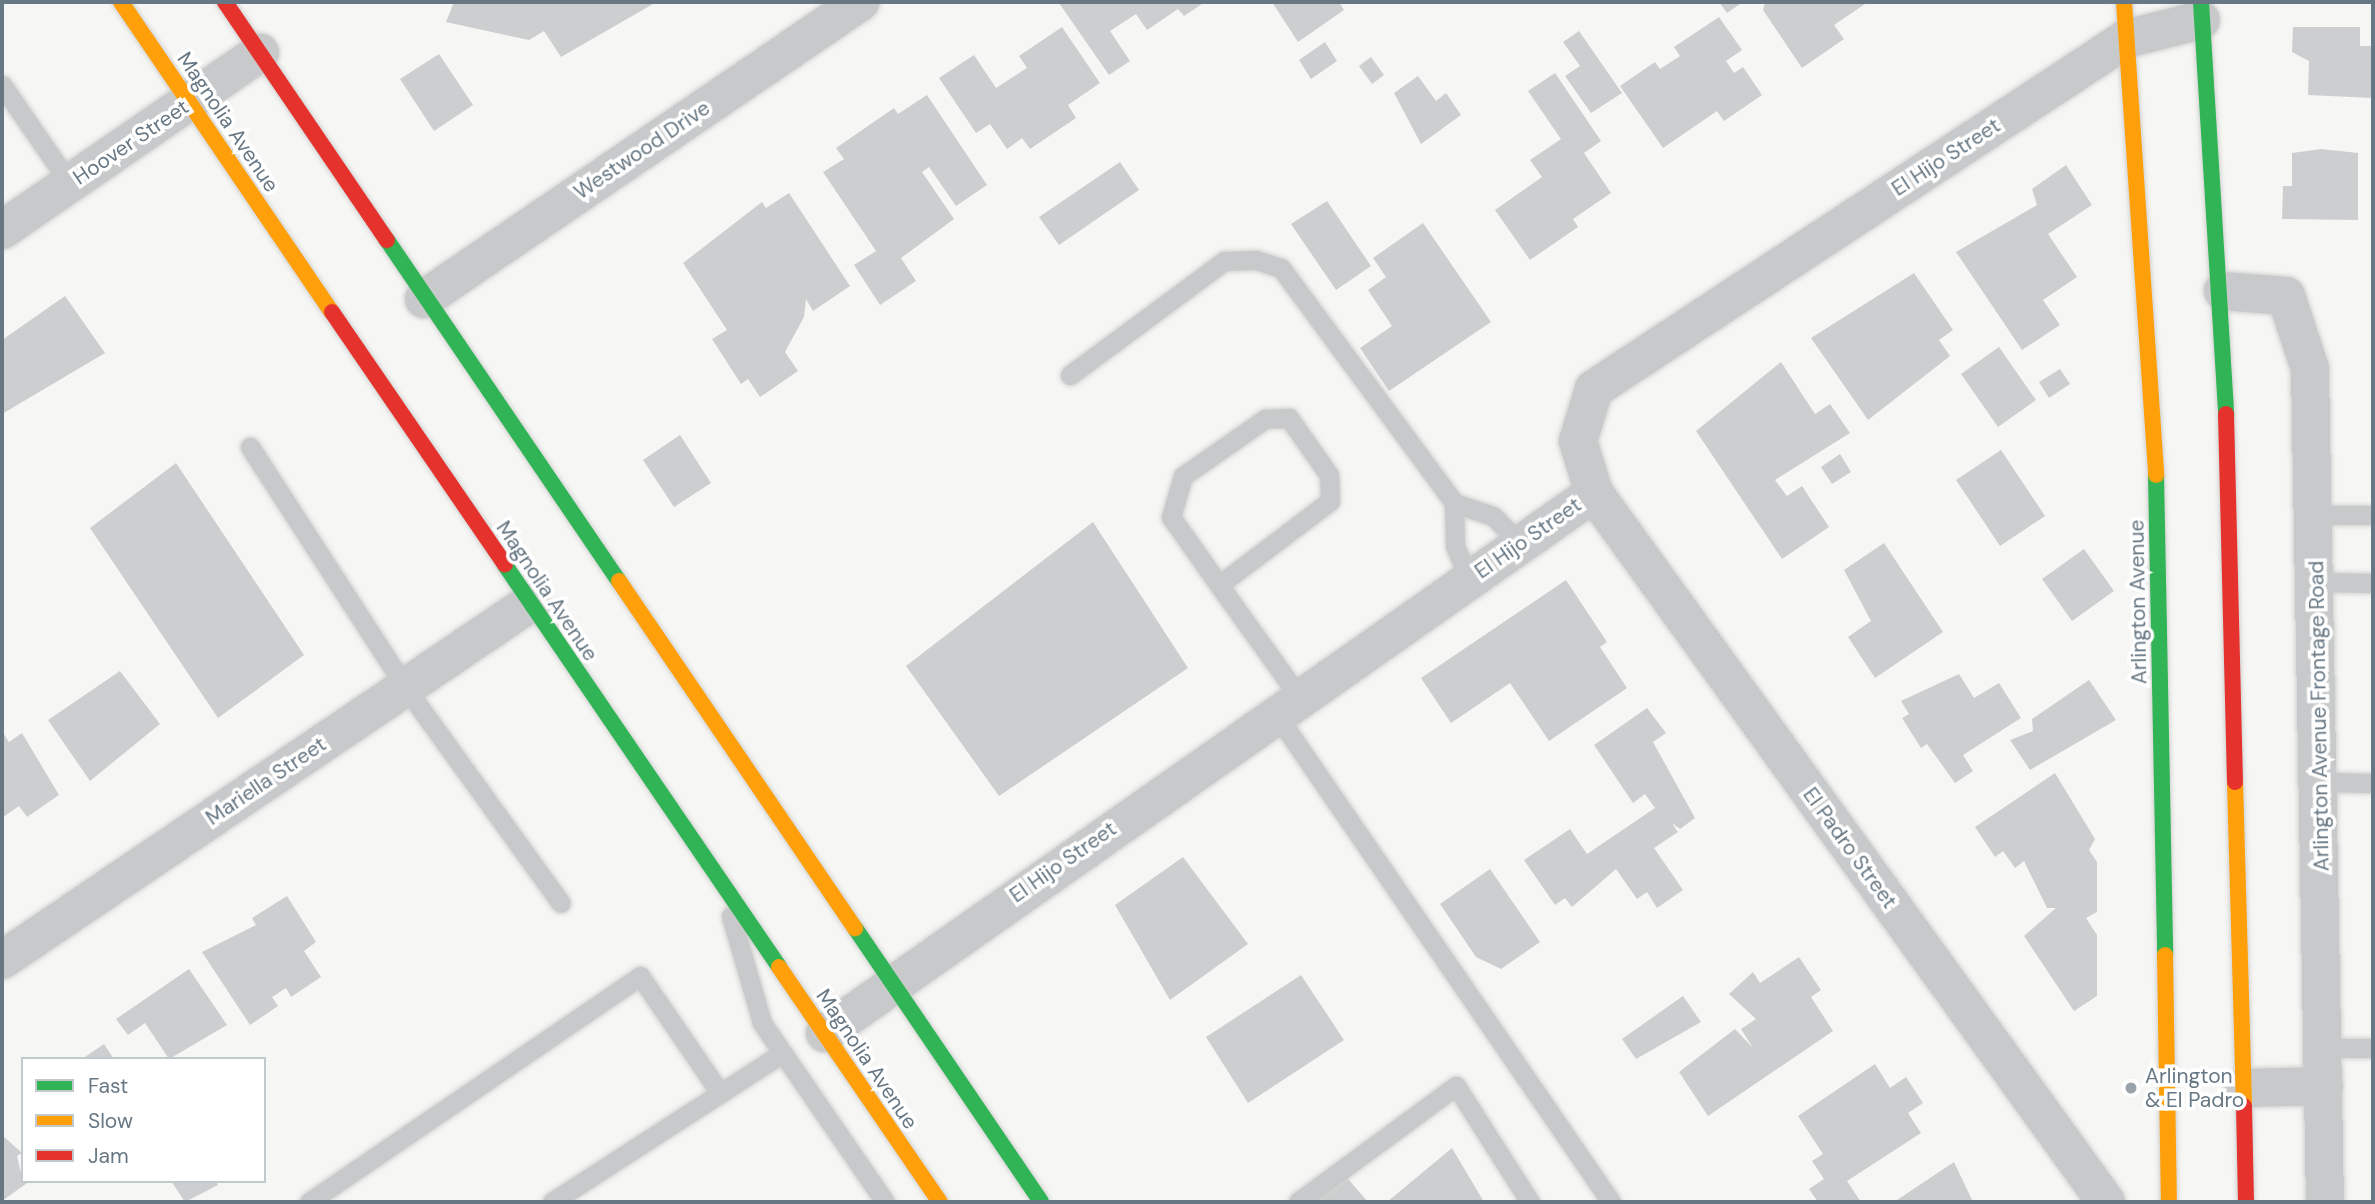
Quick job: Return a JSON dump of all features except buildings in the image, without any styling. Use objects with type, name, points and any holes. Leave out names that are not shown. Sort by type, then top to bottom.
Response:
[{"type":"main road","name":"Magnolia Avenue","points":[[121,2],[940,1202]]},
{"type":"main road","points":[[225,2],[889,983],[1041,1202]]},
{"type":"main road","points":[[2201,11],[2223,291],[2246,1202]]},
{"type":"main road","name":"Arlington Avenue","points":[[2125,20],[2155,393],[2169,1202]]},
{"type":"street","name":"Westwood Drive","points":[[424,299],[860,2]]},
{"type":"street","name":"El Hijo Street","points":[[825,1033],[889,983],[1594,493],[1578,441],[1594,390],[2125,20],[2201,11]]},
{"type":"street","name":"Hoover Street","points":[[2,230],[260,53]]},
{"type":"street","name":"Arlington Avenue Frontage Road","points":[[2223,291],[2286,296],[2310,369],[2317,582],[2325,1202]]},
{"type":"street","name":"El Padro Street","points":[[1594,493],[2105,1202]]},
{"type":"street","name":"Mariella Street","points":[[2,960],[530,603]]},
{"type":"street","points":[[2244,1088],[2324,1086]]},
{"type":"lane","points":[[2,85],[70,184]]},
{"type":"lane","points":[[1070,375],[1224,261],[1281,268],[1454,503],[1455,546],[1469,579]]},
{"type":"lane","points":[[1219,585],[1330,500],[1329,475],[1289,418],[1265,419],[1182,476],[1171,517],[1219,585],[1288,706],[1611,1202]]},
{"type":"lane","points":[[250,447],[405,687],[561,903]]},
{"type":"lane","points":[[1454,503],[1493,516],[1520,543]]},
{"type":"lane","points":[[2315,515],[2373,515]]},
{"type":"lane","points":[[2317,582],[2373,583]]},
{"type":"lane","points":[[2320,782],[2373,783]]},
{"type":"lane","points":[[720,881],[762,1023],[885,1202]]},
{"type":"lane","points":[[309,1202],[640,976],[720,1093]]},
{"type":"lane","points":[[2324,1048],[2373,1048]]},
{"type":"lane","points":[[552,1202],[782,1053]]},
{"type":"lane","points":[[1298,1202],[1456,1086],[1530,1202]]},
{"type":"traffic: fast","points":[[2201,2],[2226,414]]},
{"type":"traffic: fast","points":[[387,240],[619,581]]},
{"type":"traffic: fast","points":[[2156,475],[2165,955]]},
{"type":"traffic: fast","points":[[505,565],[779,967]]},
{"type":"traffic: fast","points":[[855,928],[1041,1202]]},
{"type":"traffic: slow","points":[[121,2],[332,312]]},
{"type":"traffic: slow","points":[[2124,2],[2156,475]]},
{"type":"traffic: slow","points":[[619,581],[855,928]]},
{"type":"traffic: slow","points":[[2235,782],[2244,1106]]},
{"type":"traffic: slow","points":[[2165,955],[2169,1202]]},
{"type":"traffic: slow","points":[[779,967],[940,1202]]},
{"type":"traffic: jam","points":[[225,2],[387,240]]},
{"type":"traffic: jam","points":[[332,312],[505,565]]},
{"type":"traffic: jam","points":[[2226,414],[2235,782]]},
{"type":"traffic: jam","points":[[2244,1106],[2246,1202]]},
{"type":"place","name":"Arlington & El Padro","points":[[2131,1088]]}]
